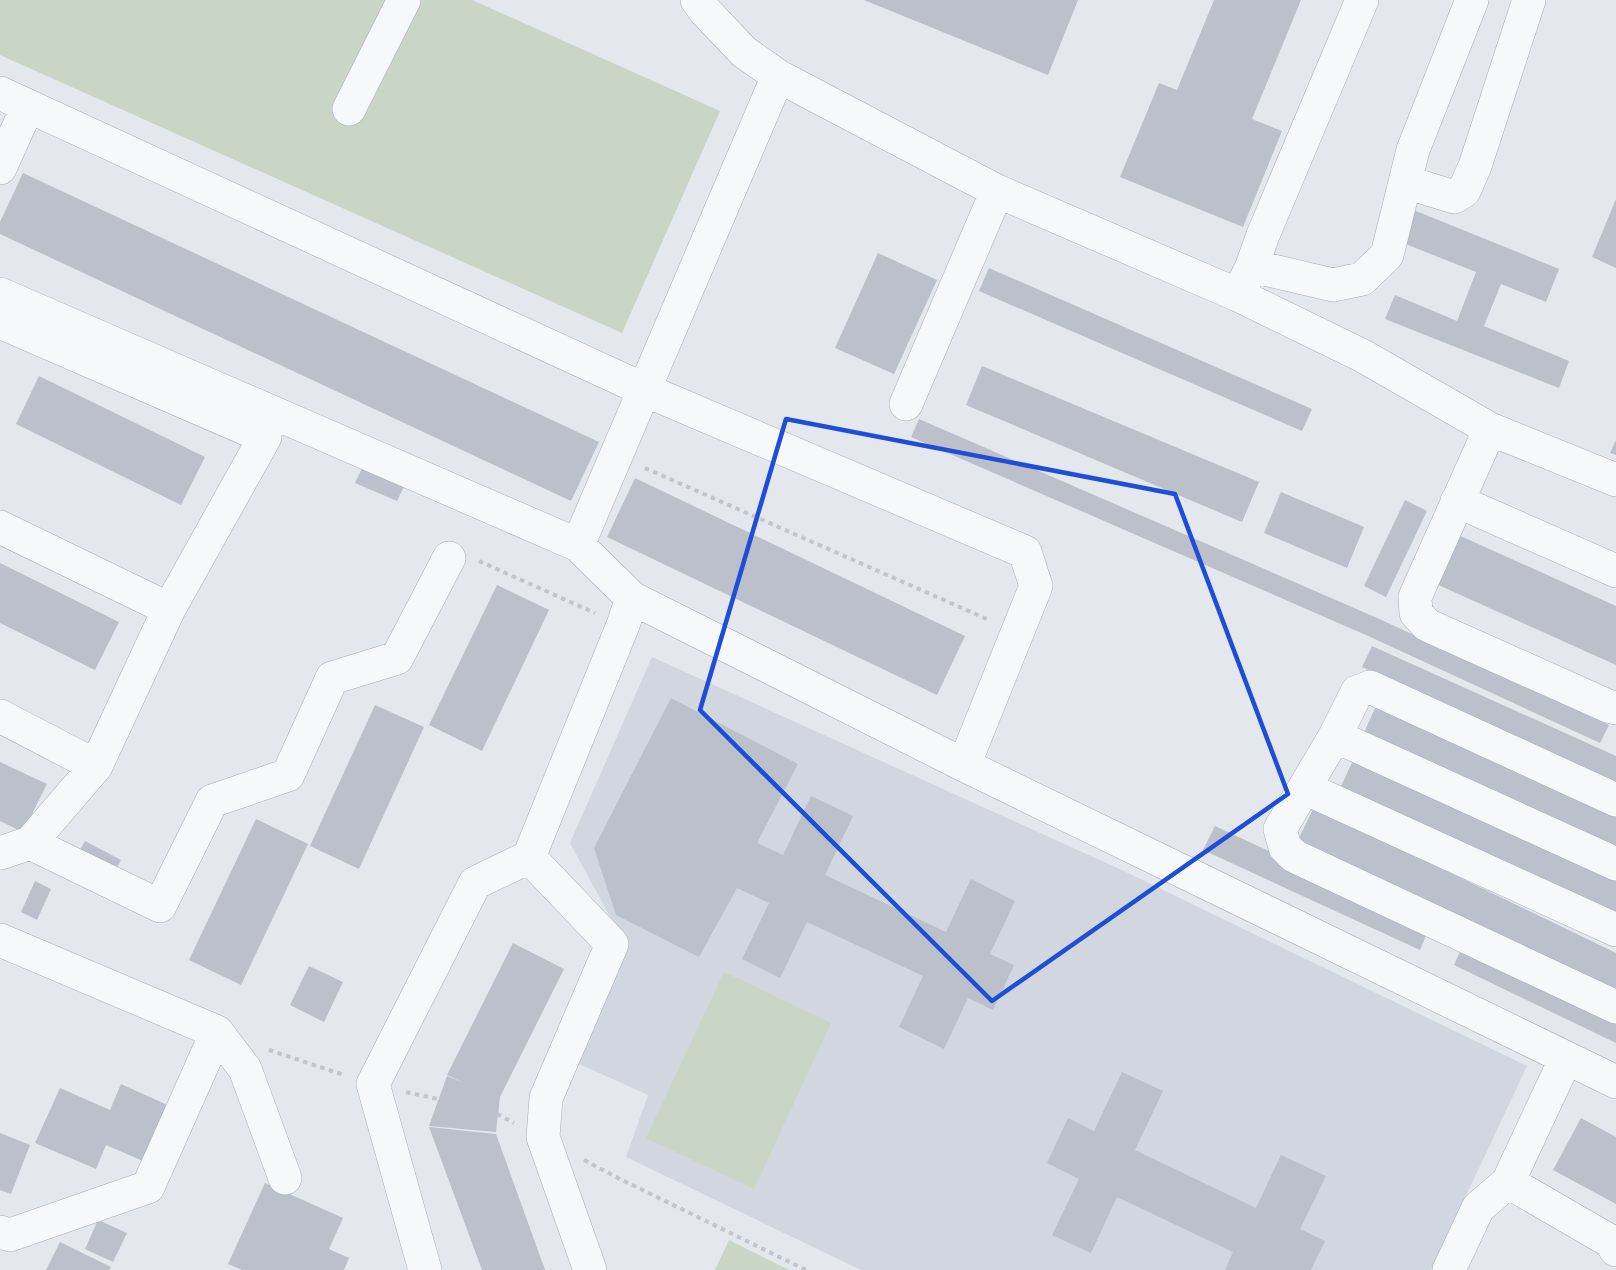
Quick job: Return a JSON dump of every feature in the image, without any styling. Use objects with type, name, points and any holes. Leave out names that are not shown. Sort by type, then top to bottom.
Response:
[{"type":"street","points":[[349,109],[404,0]]},
{"type":"street","points":[[697,0],[744,52],[778,76],[997,191],[1238,295],[1363,356],[1490,429],[1616,480]]},
{"type":"street","points":[[1238,295],[1362,0]]},
{"type":"street","points":[[1252,266],[1333,285],[1362,279],[1387,255],[1413,150],[1472,0]]},
{"type":"street","points":[[1406,182],[1454,197],[1464,191],[1475,166],[1529,0]]},
{"type":"street","points":[[578,545],[778,76]]},
{"type":"street","points":[[0,168],[14,99],[645,390],[1024,552],[1036,585],[964,765]]},
{"type":"street","points":[[906,404],[997,191]]},
{"type":"street","points":[[0,294],[578,545],[627,612],[964,765],[1616,1082]]},
{"type":"street","points":[[0,322],[265,437],[169,609],[96,766],[15,848],[160,906],[212,801],[288,775],[332,678],[397,658],[449,558]]},
{"type":"street","points":[[1490,429],[1415,597],[1416,613],[1427,625],[1616,708]]},
{"type":"street","points":[[1458,501],[1616,571]]},
{"type":"street","points":[[0,527],[169,609]]},
{"type":"street","points":[[425,1270],[374,1084],[475,883],[529,857],[627,612]]},
{"type":"street","points":[[1616,800],[1370,687],[1357,692],[1335,736],[1280,829],[1285,848],[1294,856],[1616,1008]]},
{"type":"street","points":[[0,716],[96,766]]},
{"type":"street","points":[[1335,736],[1616,864]]},
{"type":"street","points":[[1305,788],[1616,930]]},
{"type":"street","points":[[529,857],[612,944],[546,1098],[543,1137],[590,1270]]},
{"type":"street","points":[[0,940],[217,1032],[245,1069],[285,1178]]},
{"type":"street","points":[[0,1232],[10,1235],[148,1187],[217,1032]]},
{"type":"street","points":[[1449,1270],[1478,1208],[1508,1182],[1566,1058]]},
{"type":"street","points":[[1508,1182],[1610,1240],[1616,1250]]},
{"type":"path","points":[[617,456],[1017,633]]},
{"type":"path","points":[[449,558],[480,561],[627,612]]},
{"type":"path","points":[[262,1047],[374,1084]]},
{"type":"path","points":[[543,1137],[620,1179],[806,1270]]},
{"type":"highlighted area","points":[[786,419],[1175,494],[1288,794],[992,1001],[700,710]]},
{"type":"shaded area","points":[[652,657],[1126,872],[1527,1066],[1431,1270],[861,1270],[626,1157],[648,1095],[577,1063],[627,948],[570,843]]},
{"type":"green space","points":[[0,0],[472,0],[720,111],[622,333],[0,55]]},
{"type":"green space","points":[[724,972],[831,1023],[754,1189],[646,1138]]},
{"type":"green space","points":[[729,1240],[789,1270],[715,1270]]},
{"type":"building","points":[[864,0],[1078,0],[1048,75]]},
{"type":"building","points":[[1214,0],[1301,0],[1252,119],[1282,131],[1243,227],[1120,177],[1159,83],[1177,90]]},
{"type":"building","points":[[23,173],[599,442],[571,501],[0,234],[0,222]]},
{"type":"building","points":[[1616,199],[1616,268],[1592,257]]},
{"type":"building","points":[[1411,209],[1559,269],[1546,302],[1501,284],[1484,326],[1569,361],[1559,388],[1385,319],[1395,295],[1457,321],[1476,272],[1398,241]]},
{"type":"building","points":[[878,253],[937,280],[894,374],[835,348]]},
{"type":"building","points":[[989,268],[1312,409],[1302,431],[979,291]]},
{"type":"building","points":[[982,366],[1259,482],[1242,522],[966,405]]},
{"type":"building","points":[[39,376],[205,457],[181,505],[16,424]]},
{"type":"building","points":[[919,419],[1375,617],[1609,725],[1600,743],[1366,635],[911,437]]},
{"type":"building","points":[[1616,440],[1616,455],[1610,453]]},
{"type":"building","points":[[368,455],[410,474],[397,501],[355,483]]},
{"type":"building","points":[[635,478],[965,636],[937,695],[607,537]]},
{"type":"building","points":[[1281,492],[1364,527],[1347,568],[1264,533]]},
{"type":"building","points":[[1405,500],[1427,511],[1386,597],[1364,586]]},
{"type":"building","points":[[1456,534],[1616,606],[1616,665],[1434,583]]},
{"type":"building","points":[[0,563],[119,622],[95,670],[0,623]]},
{"type":"building","points":[[497,585],[549,610],[482,751],[429,725]]},
{"type":"building","points":[[1372,646],[1616,756],[1616,785],[1362,667]]},
{"type":"building","points":[[1380,697],[1616,807],[1616,852],[1363,735]]},
{"type":"building","points":[[671,698],[798,764],[757,843],[783,855],[811,796],[853,816],[825,875],[946,932],[971,879],[1015,901],[990,954],[1014,965],[993,1010],[968,998],[944,1049],[899,1027],[923,976],[807,922],[780,978],[742,959],[769,903],[737,888],[699,957],[616,915],[594,848]]},
{"type":"building","points":[[375,705],[424,727],[359,869],[310,846]]},
{"type":"building","points":[[1355,756],[1616,877],[1616,923],[1338,793]]},
{"type":"building","points":[[0,762],[47,784],[23,832],[0,821]]},
{"type":"building","points":[[1314,807],[1616,953],[1616,999],[1296,844]]},
{"type":"building","points":[[256,819],[308,844],[241,985],[189,960]]},
{"type":"building","points":[[1215,826],[1430,926],[1420,950],[1203,850]]},
{"type":"building","points":[[85,841],[121,860],[110,880],[74,860]]},
{"type":"building","points":[[35,881],[51,889],[37,920],[21,912]]},
{"type":"building","points":[[513,943],[564,969],[500,1097],[496,1132],[429,1126],[447,1076],[464,1083],[447,1075]]},
{"type":"building","points":[[1464,943],[1616,1017],[1616,1043],[1454,965]]},
{"type":"building","points":[[309,966],[343,982],[324,1022],[290,1005]]},
{"type":"building","points":[[1122,1072],[1163,1091],[1135,1150],[1256,1208],[1281,1155],[1326,1176],[1300,1229],[1325,1241],[1311,1270],[1225,1270],[1233,1252],[1117,1197],[1091,1253],[1052,1235],[1079,1179],[1047,1163],[1068,1118],[1094,1131]]},
{"type":"building","points":[[121,1084],[174,1108],[150,1164],[106,1145],[96,1169],[35,1143],[60,1088],[110,1110]]},
{"type":"building","points":[[1581,1118],[1616,1137],[1616,1204],[1553,1170]]},
{"type":"building","points":[[429,1127],[496,1134],[545,1270],[482,1270]]},
{"type":"building","points":[[0,1133],[30,1145],[11,1194],[0,1190]]},
{"type":"building","points":[[265,1183],[343,1218],[329,1249],[349,1258],[344,1270],[242,1270],[228,1264]]},
{"type":"building","points":[[98,1220],[127,1233],[113,1262],[85,1249]]},
{"type":"building","points":[[60,1242],[111,1267],[109,1270],[46,1270]]}]
